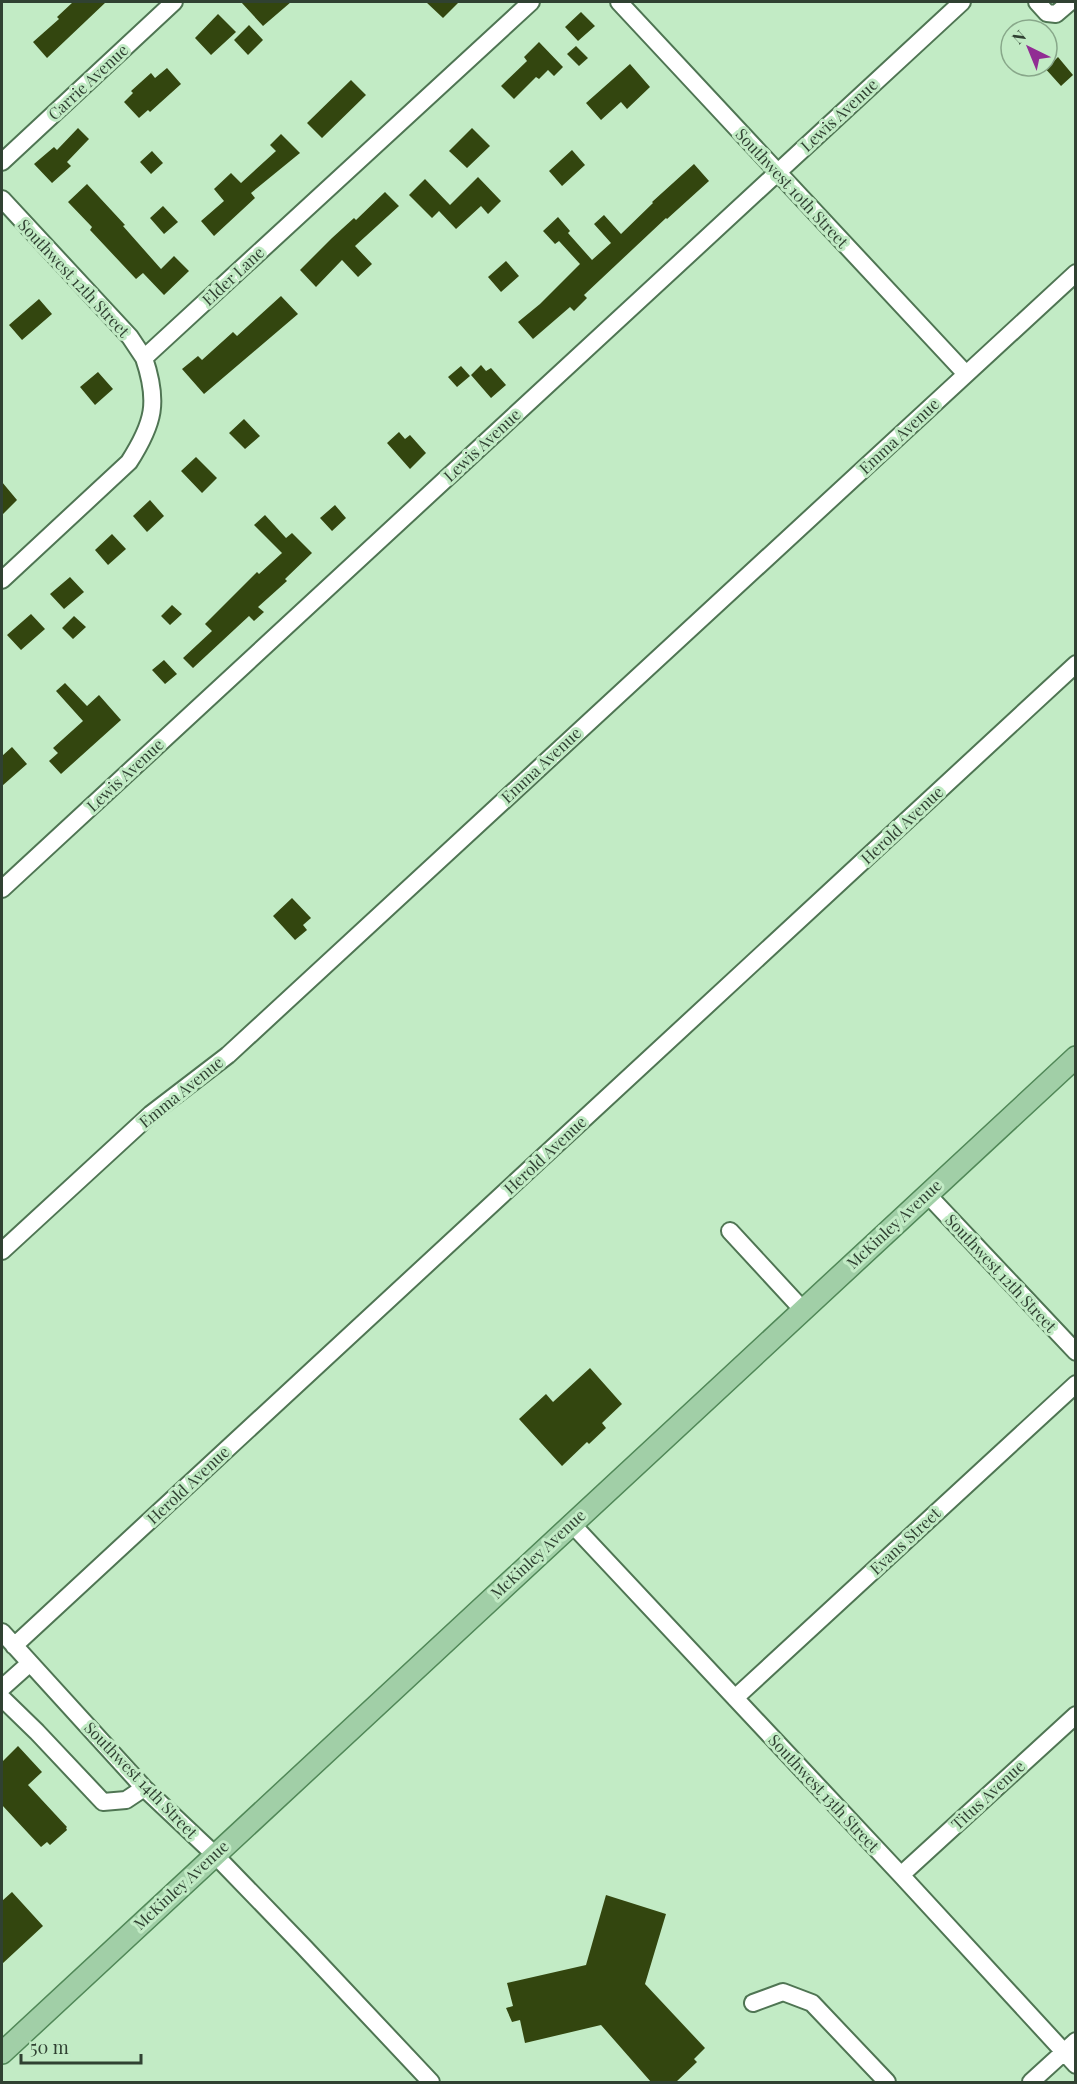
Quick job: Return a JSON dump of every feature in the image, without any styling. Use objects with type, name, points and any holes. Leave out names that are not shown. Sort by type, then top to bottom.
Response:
[{"type":"main road","name":"McKinley Avenue","points":[[4,2045],[214,1854],[1076,1057]]},
{"type":"street","name":"Carrie Avenue","points":[[2,162],[174,2]]},
{"type":"street","name":"Southwest 10th Street","points":[[619,2],[966,374]]},
{"type":"street","name":"Lewis Avenue","points":[[2,889],[962,2]]},
{"type":"street","points":[[1036,2],[1047,13],[1056,14],[1070,2]]},
{"type":"street","name":"Elder Lane","points":[[144,358],[524,4]]},
{"type":"street","name":"Southwest 12th Street","points":[[2,199],[130,337],[144,358]]},
{"type":"street","name":"Emma Avenue","points":[[2,1251],[151,1114],[228,1055],[1076,273]]},
{"type":"street","points":[[2,580],[129,462],[145,438],[153,410],[152,381],[144,358]]},
{"type":"street","name":"Herold Avenue","points":[[14,1646],[1076,664]]},
{"type":"street","name":"Southwest 12th Street","points":[[927,1194],[1076,1352]]},
{"type":"street","points":[[730,1232],[802,1309]]},
{"type":"street","name":"Evans Street","points":[[735,1698],[1076,1384]]},
{"type":"street","name":"Southwest 13th Street","points":[[572,1523],[901,1875],[1070,2047],[1076,2065]]},
{"type":"street","name":"Southwest 14th Street","points":[[2,1632],[144,1788],[214,1854],[431,2082]]},
{"type":"street","points":[[2,1688],[30,1663]]},
{"type":"street","points":[[2,1698],[103,1802],[126,1800],[144,1788]]},
{"type":"street","name":"Titus Avenue","points":[[901,1875],[1076,1714]]},
{"type":"street","points":[[753,2003],[783,1992],[812,2003],[887,2082]]},
{"type":"street","points":[[1031,2082],[1070,2047]]},
{"type":"building","points":[[73,2],[106,2],[47,58],[33,42],[59,19],[57,17]]},
{"type":"building","points":[[241,2],[291,2],[263,26]]},
{"type":"building","points":[[426,2],[459,2],[443,18]]},
{"type":"building","points":[[581,12],[595,26],[578,41],[565,27]]},
{"type":"building","points":[[218,14],[236,32],[211,55],[195,38]]},
{"type":"building","points":[[249,25],[263,40],[248,55],[234,40]]},
{"type":"building","points":[[539,42],[563,67],[554,76],[548,70],[539,79],[536,77],[514,99],[501,86],[527,61],[524,57]]},
{"type":"building","points":[[576,46],[588,58],[579,66],[567,54]]},
{"type":"building","points":[[1059,58],[1073,75],[1061,86],[1054,78],[1059,78]]},
{"type":"building","points":[[630,64],[650,87],[627,109],[621,102],[601,120],[586,103]]},
{"type":"building","points":[[167,68],[181,84],[150,112],[148,110],[139,118],[124,102],[133,93],[131,91],[151,73],[155,78]]},
{"type":"building","points":[[351,80],[366,95],[322,138],[307,123]]},
{"type":"building","points":[[78,128],[89,139],[67,162],[71,166],[52,183],[34,164],[54,147],[57,150]]},
{"type":"building","points":[[472,128],[490,146],[467,168],[449,151]]},
{"type":"building","points":[[281,134],[300,153],[251,193],[255,198],[214,236],[201,221],[224,201],[214,189],[231,173],[241,183],[276,151],[270,145]]},
{"type":"building","points":[[572,150],[585,165],[562,186],[549,171]]},
{"type":"building","points":[[152,151],[163,163],[151,174],[140,162]]},
{"type":"building","points":[[694,164],[709,181],[584,295],[587,298],[574,311],[570,307],[533,339],[518,322],[540,304],[580,264],[559,241],[555,244],[543,231],[558,217],[570,231],[568,233],[592,260],[611,243],[594,224],[604,215],[621,234]]},
{"type":"building","points":[[478,177],[501,201],[488,214],[481,206],[456,229],[439,211],[432,218],[409,195],[425,179],[450,205]]},
{"type":"building","points":[[87,184],[161,269],[174,256],[189,271],[164,295],[143,273],[136,279],[90,230],[92,227],[68,202]]},
{"type":"building","points":[[385,192],[399,206],[355,246],[372,264],[358,277],[342,260],[316,287],[300,270],[332,238],[354,218],[356,220]]},
{"type":"building","points":[[163,206],[178,222],[164,234],[150,218]]},
{"type":"building","points":[[506,261],[519,276],[501,292],[488,277]]},
{"type":"building","points":[[281,296],[298,314],[204,394],[182,369],[198,356],[202,360],[233,332],[237,336]]},
{"type":"building","points":[[39,299],[52,314],[22,340],[9,325]]},
{"type":"building","points":[[481,365],[486,371],[491,368],[506,385],[491,398],[471,375]]},
{"type":"building","points":[[461,366],[470,376],[457,387],[448,377]]},
{"type":"building","points":[[98,372],[113,389],[95,405],[80,387]]},
{"type":"building","points":[[244,419],[260,436],[245,449],[229,433]]},
{"type":"building","points":[[399,432],[405,439],[410,435],[426,453],[410,469],[387,443]]},
{"type":"building","points":[[196,457],[217,478],[202,493],[181,471]]},
{"type":"building","points":[[2,482],[17,500],[2,515]]},
{"type":"building","points":[[150,500],[164,516],[147,532],[133,516]]},
{"type":"building","points":[[335,505],[346,518],[332,531],[320,518]]},
{"type":"building","points":[[265,515],[286,538],[292,533],[312,553],[285,579],[287,581],[258,607],[264,612],[254,621],[249,616],[193,668],[183,658],[212,631],[205,624],[257,572],[259,574],[282,553],[254,525]]},
{"type":"building","points":[[112,534],[126,549],[108,565],[95,550]]},
{"type":"building","points":[[70,577],[84,592],[64,609],[50,594]]},
{"type":"building","points":[[172,605],[182,614],[170,625],[161,616]]},
{"type":"building","points":[[31,614],[45,629],[21,650],[7,635]]},
{"type":"building","points":[[74,616],[86,627],[73,639],[62,628]]},
{"type":"building","points":[[164,660],[177,674],[165,684],[152,670]]},
{"type":"building","points":[[65,683],[87,706],[99,695],[121,720],[61,774],[49,761],[58,753],[53,748],[83,721],[56,691]]},
{"type":"building","points":[[12,747],[27,764],[2,786],[2,756]]},
{"type":"building","points":[[292,898],[311,918],[303,925],[307,930],[295,940],[273,916]]},
{"type":"building","points":[[590,1368],[622,1404],[602,1423],[606,1428],[589,1444],[587,1442],[562,1466],[519,1419],[546,1394],[553,1402]]},
{"type":"building","points":[[18,1746],[42,1772],[28,1785],[67,1827],[67,1830],[50,1845],[47,1842],[41,1847],[2,1805],[2,1762]]},
{"type":"building","points":[[12,1892],[43,1926],[2,1964],[2,1901]]},
{"type":"building","points":[[606,1895],[666,1914],[645,1984],[705,2048],[694,2059],[697,2062],[676,2082],[651,2082],[601,2025],[525,2043],[520,2020],[512,2022],[506,2008],[513,2006],[507,1983],[586,1965]]}]
